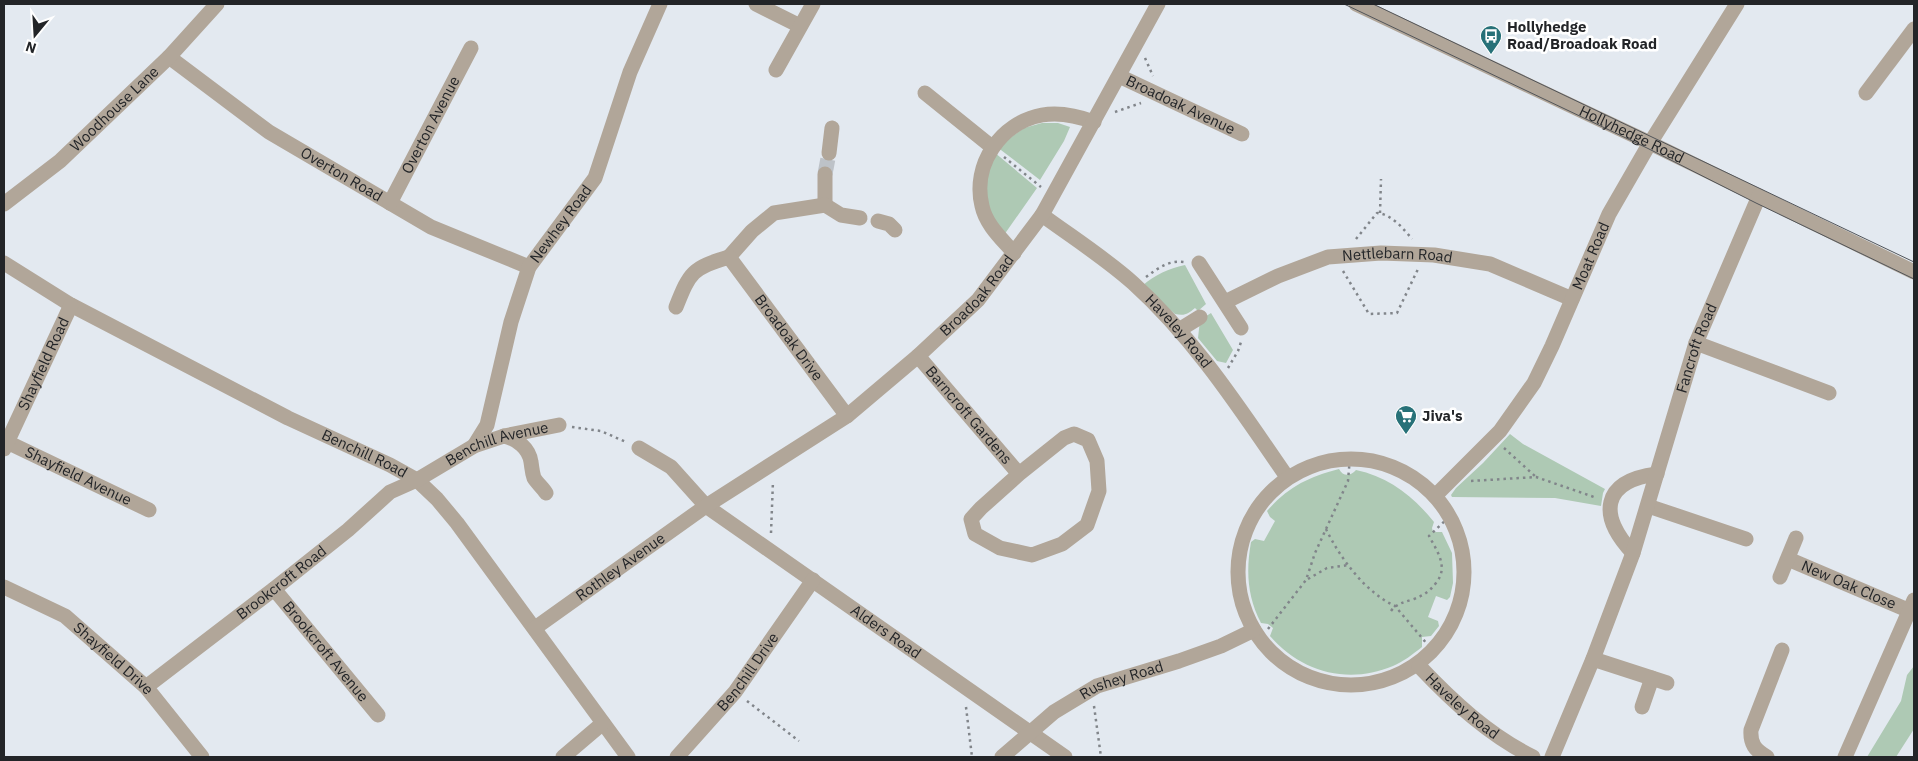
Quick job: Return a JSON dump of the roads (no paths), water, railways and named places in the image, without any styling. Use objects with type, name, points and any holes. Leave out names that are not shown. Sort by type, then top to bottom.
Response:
[{"type":"street","name":"Woodhouse Lane","points":[[4,204],[60,161],[168,58],[217,4]]},
{"type":"street","name":"Newhey Road","points":[[474,446],[487,425],[511,322],[529,267],[595,178],[630,72],[660,4]]},
{"type":"street","points":[[756,4],[800,26]]},
{"type":"street","points":[[776,70],[813,4]]},
{"type":"street","name":"Broadoak Road","points":[[706,506],[848,416],[918,356],[978,300],[1042,215],[1158,4]]},
{"type":"street","name":"Hollyhedge Road","points":[[1356,4],[1912,270]]},
{"type":"street","name":"Moat Road","points":[[1434,496],[1494,438],[1534,383],[1609,214],[1650,143],[1737,4]]},
{"type":"street","points":[[1866,93],[1914,29]]},
{"type":"street","name":"Overton Avenue","points":[[390,203],[471,48]]},
{"type":"street","name":"Overton Road","points":[[168,58],[269,132],[431,227],[529,267]]},
{"type":"street","name":"Broadoak Avenue","points":[[1119,76],[1242,134]]},
{"type":"street","points":[[925,93],[992,147]]},
{"type":"street","points":[[1014,253],[987,221],[982,207],[981,180],[985,160],[992,147],[1008,131],[1023,121],[1042,115],[1061,114],[1094,122]]},
{"type":"street","points":[[829,153],[832,128]]},
{"type":"street","points":[[824,205],[825,174]]},
{"type":"street","name":"Fancroft Road","points":[[1552,757],[1594,659],[1633,553],[1696,343],[1759,196]]},
{"type":"street","points":[[676,307],[687,280],[703,264],[729,258],[752,231],[774,213],[824,205],[841,215],[860,218]]},
{"type":"street","name":"Haveley Road","points":[[1042,215],[1135,285],[1179,330],[1217,378],[1287,476]]},
{"type":"street","points":[[878,221],[889,224],[895,230]]},
{"type":"street","name":"Nettlebarn Road","points":[[1225,302],[1278,276],[1328,257],[1381,253],[1424,254],[1490,264],[1572,299]]},
{"type":"street","name":"Broadoak Drive","points":[[729,258],[848,416]]},
{"type":"street","name":"Benchill Road","points":[[4,263],[71,305],[288,418],[390,465],[417,480],[437,499],[457,523],[536,628],[628,757]]},
{"type":"street","points":[[1199,263],[1241,328]]},
{"type":"street","name":"Shayfield Road","points":[[6,446],[71,305]]},
{"type":"street","points":[[1179,330],[1200,317]]},
{"type":"street","points":[[1696,343],[1828,393]]},
{"type":"street","name":"Barncroft Gardens","points":[[918,356],[1019,474]]},
{"type":"street","name":"Benchill Avenue","points":[[417,480],[474,446],[504,436],[559,425]]},
{"type":"street","name":"Barncroft Gardens","points":[[1074,434],[1088,440],[1097,462],[1098,491],[1087,525],[1062,544],[1032,555],[1000,548],[975,534],[971,519],[1019,474],[1064,438],[1074,434]]},
{"type":"street","points":[[504,436],[512,438],[525,447],[532,461],[531,468],[535,478],[546,493]]},
{"type":"street","name":"Shayfield Avenue","points":[[6,446],[149,510]]},
{"type":"street","points":[[639,448],[671,467],[706,506]]},
{"type":"street","name":"Haveley Road","points":[[1350,457],[1377,460],[1397,468],[1420,483],[1434,496],[1449,517],[1459,539],[1463,556],[1462,588],[1449,628],[1434,651],[1419,666],[1388,681],[1350,686],[1332,684],[1312,678],[1294,669],[1272,652],[1257,633],[1242,603],[1239,588],[1237,568],[1240,544],[1256,510],[1272,488],[1287,476],[1324,461],[1350,457]]},
{"type":"street","points":[[1633,553],[1621,540],[1613,527],[1610,515],[1611,502],[1618,490],[1629,480],[1657,474]]},
{"type":"street","name":"Brookcroft Road","points":[[146,687],[348,530],[390,492],[417,480]]},
{"type":"street","name":"Alders Road","points":[[706,506],[1065,757]]},
{"type":"street","name":"Rothley Avenue","points":[[536,628],[706,506]]},
{"type":"street","points":[[1648,506],[1746,538]]},
{"type":"street","points":[[1780,577],[1796,538]]},
{"type":"street","name":"New Oak Close","points":[[1788,559],[1912,605]]},
{"type":"street","name":"Benchill Drive","points":[[677,757],[735,692],[814,580]]},
{"type":"street","name":"Shayfield Drive","points":[[4,588],[65,616],[146,687],[202,757]]},
{"type":"street","name":"Brookcroft Avenue","points":[[274,589],[378,715]]},
{"type":"street","points":[[1845,757],[1912,605]]},
{"type":"street","name":"Rushey Road","points":[[1002,757],[1054,712],[1091,690],[1257,633]]},
{"type":"street","points":[[1767,757],[1756,751],[1750,741],[1752,730],[1782,650]]},
{"type":"street","points":[[1594,659],[1667,683]]},
{"type":"street","name":"Haveley Road","points":[[1419,666],[1478,723],[1499,738],[1533,757]]},
{"type":"street","points":[[1642,707],[1652,678]]},
{"type":"street","points":[[563,757],[603,723]]},
{"type":"tunnel","points":[[825,174],[829,153]]},
{"type":"tram line","points":[[1344,4],[1647,148],[1914,279]]},
{"type":"tram line","points":[[1373,4],[1914,262]]},
{"type":"place","name":"Hollyhedge Road/Broadoak Road","points":[[1491,55]]},
{"type":"place","name":"Jiva's","points":[[1406,435]]}]
